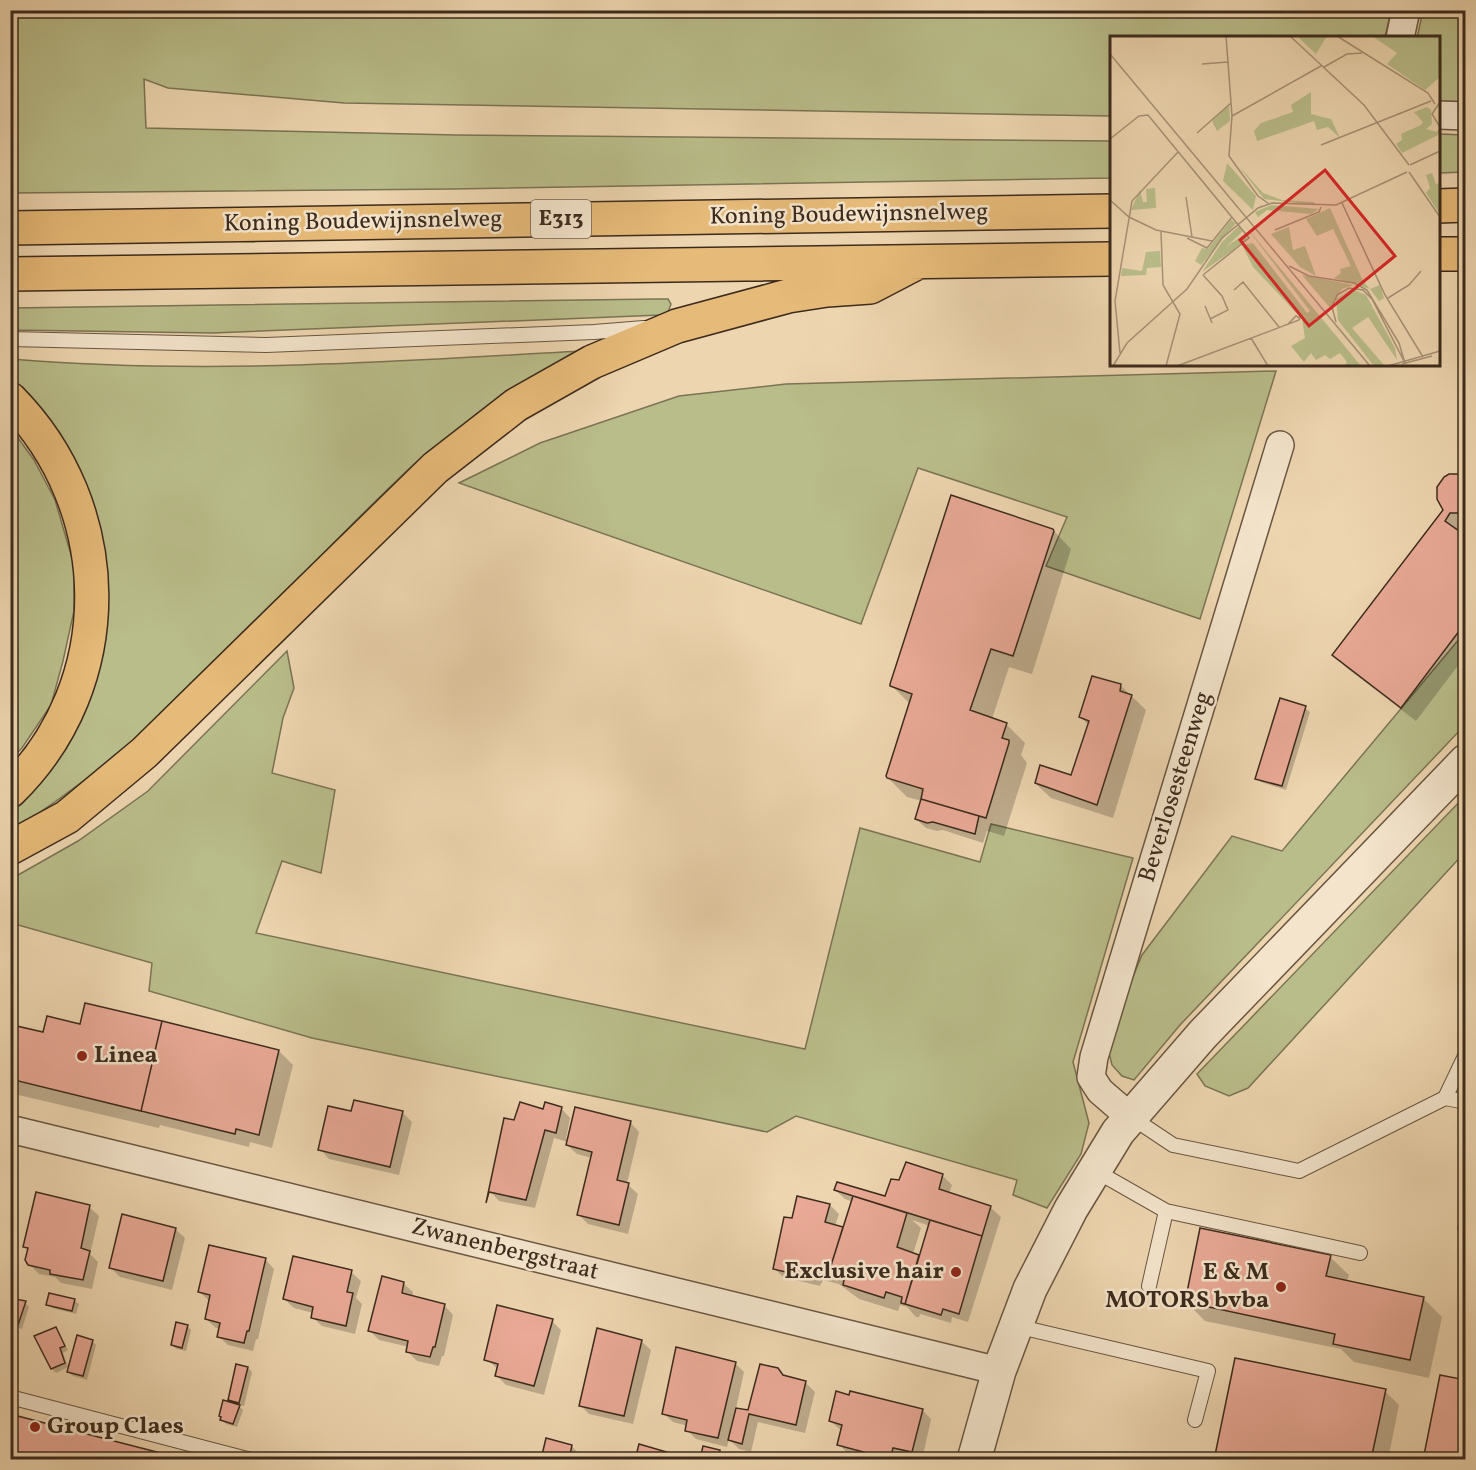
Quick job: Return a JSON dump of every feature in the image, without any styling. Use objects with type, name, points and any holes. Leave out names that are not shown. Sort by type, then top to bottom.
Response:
[{"type":"highway","points":[[1440,206],[1466,205]]},
{"type":"highway","name":"Koning Boudewijnsnelweg","points":[[10,228],[1110,211]]},
{"type":"highway","points":[[1440,254],[1466,254]]},
{"type":"highway","name":"Koning Boudewijnsnelweg","points":[[10,274],[1110,259]]},
{"type":"highway","points":[[10,848],[67,817],[144,753],[435,468],[516,405],[592,362],[677,326],[788,296],[870,287],[918,262]]},
{"type":"highway","points":[[10,399],[38,430],[52,450],[65,476],[87,542],[93,590],[93,620],[83,667],[74,694],[61,724],[42,756],[10,791]]},
{"type":"street","points":[[1400,36],[1406,10]]},
{"type":"street","points":[[1440,115],[1466,116]]},
{"type":"street","name":"Beverlosesteenweg","points":[[1129,1116],[1100,1091],[1091,1077],[1094,1057],[1280,444]]},
{"type":"street","points":[[974,1460],[999,1371],[1030,1289],[1071,1209],[1129,1116],[1203,1034],[1466,761]]},
{"type":"street","name":"Zwanenbergstraat","points":[[10,1128],[999,1371]]},
{"type":"lane","points":[[10,339],[266,345],[594,332],[677,326]]},
{"type":"lane","points":[[1129,1116],[1173,1145],[1299,1171],[1444,1098],[1466,1054]]},
{"type":"lane","points":[[1444,1098],[1466,1102]]},
{"type":"lane","points":[[1094,1170],[1166,1211],[1360,1253]]},
{"type":"lane","points":[[1149,1286],[1166,1211]]},
{"type":"lane","points":[[1016,1326],[1208,1371],[1195,1420]]},
{"type":"lane","points":[[10,1397],[251,1460]]},
{"type":"green space","points":[[11,10],[1391,11],[1385,36],[1110,36],[1110,116],[344,103],[168,88],[144,79],[146,128],[456,135],[1110,141],[1110,178],[454,189],[11,193]]},
{"type":"green space","points":[[1423,11],[1465,11],[1465,107],[1440,102],[1440,36],[1417,36]]},
{"type":"green space","points":[[1440,134],[1465,135],[1465,172],[1440,173]]},
{"type":"green space","points":[[668,299],[671,304],[668,312],[661,315],[213,333],[11,330],[11,308]]},
{"type":"green space","points":[[581,351],[529,380],[496,402],[421,458],[363,513],[171,706],[67,793],[11,831],[11,809],[44,777],[79,718],[103,611],[11,384],[11,359],[153,366],[296,365]]},
{"type":"green space","points":[[1276,371],[1200,619],[1046,566],[1067,517],[918,468],[861,624],[459,483],[540,443],[679,396],[786,384]]},
{"type":"green space","points":[[10,427],[34,460],[55,500],[74,565],[74,611],[51,705],[22,748],[11,759]]},
{"type":"green space","points":[[1465,632],[1465,725],[1180,1025],[1134,1080],[1122,1076],[1112,1065],[1109,1053],[1117,1015],[1142,955],[1232,836],[1282,851]]},
{"type":"green space","points":[[287,651],[294,688],[283,718],[272,773],[335,790],[321,873],[282,861],[256,933],[805,1049],[860,828],[980,862],[991,824],[1133,858],[1073,1062],[1089,1123],[1081,1154],[1047,1208],[1013,1195],[1017,1180],[796,1116],[767,1132],[312,1038],[149,991],[152,963],[11,923],[11,879],[78,841],[148,791]]},
{"type":"green space","points":[[1465,796],[1465,852],[1248,1088],[1229,1096],[1205,1086],[1197,1074]]},
{"type":"building","points":[[1449,474],[1466,474],[1466,513],[1450,513],[1445,521],[1466,536],[1466,622],[1401,708],[1332,655],[1443,510],[1437,499],[1437,487]]},
{"type":"building","points":[[951,495],[1054,531],[1013,656],[991,649],[970,710],[1007,723],[1002,738],[1009,740],[1009,743],[986,818],[921,799],[923,789],[886,776],[912,694],[890,686],[890,684]]},
{"type":"building","points":[[1092,676],[1121,684],[1120,691],[1132,695],[1097,805],[1035,783],[1040,765],[1071,775],[1089,721],[1079,717]]},
{"type":"building","points":[[1280,698],[1306,706],[1282,786],[1255,779]]},
{"type":"building","points":[[921,799],[979,816],[975,834],[915,819]]},
{"type":"building","name":"Linea","points":[[85,1003],[162,1021],[141,1111],[10,1079],[12,1025],[43,1032],[47,1016],[80,1024]]},
{"type":"building","points":[[162,1021],[279,1050],[259,1135],[236,1129],[235,1134],[141,1111]]},
{"type":"building","points":[[354,1100],[403,1111],[390,1167],[318,1150],[328,1106],[351,1111]]},
{"type":"building","points":[[520,1102],[543,1109],[545,1102],[562,1107],[556,1133],[545,1130],[526,1200],[489,1192],[486,1203],[504,1118],[514,1120]]},
{"type":"building","points":[[575,1107],[631,1121],[617,1180],[629,1183],[619,1225],[577,1215],[592,1152],[566,1145]]},
{"type":"building","points":[[906,1162],[943,1174],[939,1189],[991,1206],[982,1236],[834,1190],[837,1182],[885,1196],[891,1179],[899,1180]]},
{"type":"building","points":[[1466,1190],[1466,1231],[1458,1229]]},
{"type":"building","points":[[36,1192],[90,1205],[81,1248],[90,1251],[83,1280],[50,1274],[50,1270],[28,1265],[25,1260],[28,1248],[23,1247]]},
{"type":"building","points":[[797,1196],[830,1204],[825,1222],[843,1227],[828,1275],[814,1272],[811,1278],[773,1269],[784,1217],[792,1218]]},
{"type":"building","points":[[853,1196],[907,1213],[897,1247],[919,1255],[905,1304],[901,1303],[902,1297],[886,1292],[884,1298],[843,1285],[844,1280],[828,1275]]},
{"type":"building","points":[[122,1214],[176,1228],[163,1281],[109,1268]]},
{"type":"building","points":[[930,1220],[982,1236],[959,1314],[943,1309],[941,1315],[905,1304]]},
{"type":"building","name":"E & M MOTORS bvba","points":[[1200,1228],[1331,1255],[1326,1276],[1424,1297],[1410,1360],[1333,1344],[1335,1334],[1185,1302]]},
{"type":"building","points":[[209,1245],[266,1258],[249,1331],[247,1331],[244,1343],[217,1337],[220,1323],[205,1319],[210,1295],[198,1292]]},
{"type":"building","points":[[293,1256],[352,1270],[347,1292],[353,1293],[346,1326],[311,1318],[313,1307],[283,1299]]},
{"type":"building","points":[[382,1276],[404,1282],[402,1293],[445,1304],[435,1347],[430,1357],[406,1352],[408,1341],[368,1331]]},
{"type":"building","points":[[49,1293],[75,1299],[72,1311],[46,1305]]},
{"type":"building","points":[[10,1298],[26,1301],[18,1325],[10,1324]]},
{"type":"building","points":[[497,1305],[553,1319],[534,1386],[495,1376],[498,1364],[484,1360]]},
{"type":"building","points":[[176,1322],[188,1325],[182,1348],[171,1345]]},
{"type":"building","points":[[56,1327],[65,1346],[60,1348],[65,1363],[51,1369],[34,1336]]},
{"type":"building","points":[[597,1328],[642,1340],[624,1416],[579,1406]]},
{"type":"building","points":[[77,1335],[93,1340],[83,1376],[67,1372]]},
{"type":"building","points":[[676,1347],[736,1362],[718,1438],[685,1431],[687,1420],[662,1414]]},
{"type":"building","points":[[1235,1358],[1386,1389],[1371,1460],[1214,1460]]},
{"type":"building","points":[[236,1364],[248,1367],[239,1403],[228,1400]]},
{"type":"building","points":[[760,1364],[778,1368],[783,1375],[806,1381],[796,1425],[749,1414],[742,1444],[728,1440],[736,1408],[748,1410]]},
{"type":"building","points":[[1440,1375],[1466,1380],[1466,1460],[1423,1460]]},
{"type":"building","points":[[836,1391],[849,1395],[850,1391],[923,1409],[912,1452],[893,1448],[890,1459],[837,1445],[842,1425],[829,1421]]},
{"type":"building","points":[[223,1400],[240,1405],[233,1424],[220,1420]]},
{"type":"building","name":"Group Claes","points":[[10,1414],[110,1440],[188,1460],[10,1460]]},
{"type":"building","points":[[546,1438],[572,1445],[569,1460],[536,1460],[538,1454],[542,1455]]},
{"type":"building","points":[[639,1444],[670,1453],[668,1460],[635,1460]]},
{"type":"building","points":[[703,1446],[720,1450],[718,1460],[700,1460]]},
{"type":"place","name":"Linea","points":[[82,1056]]},
{"type":"place","name":"Exclusive hair","points":[[956,1272]]},
{"type":"place","name":"E & M MOTORS bvba","points":[[1281,1287]]},
{"type":"place","name":"Group Claes","points":[[35,1427]]}]
